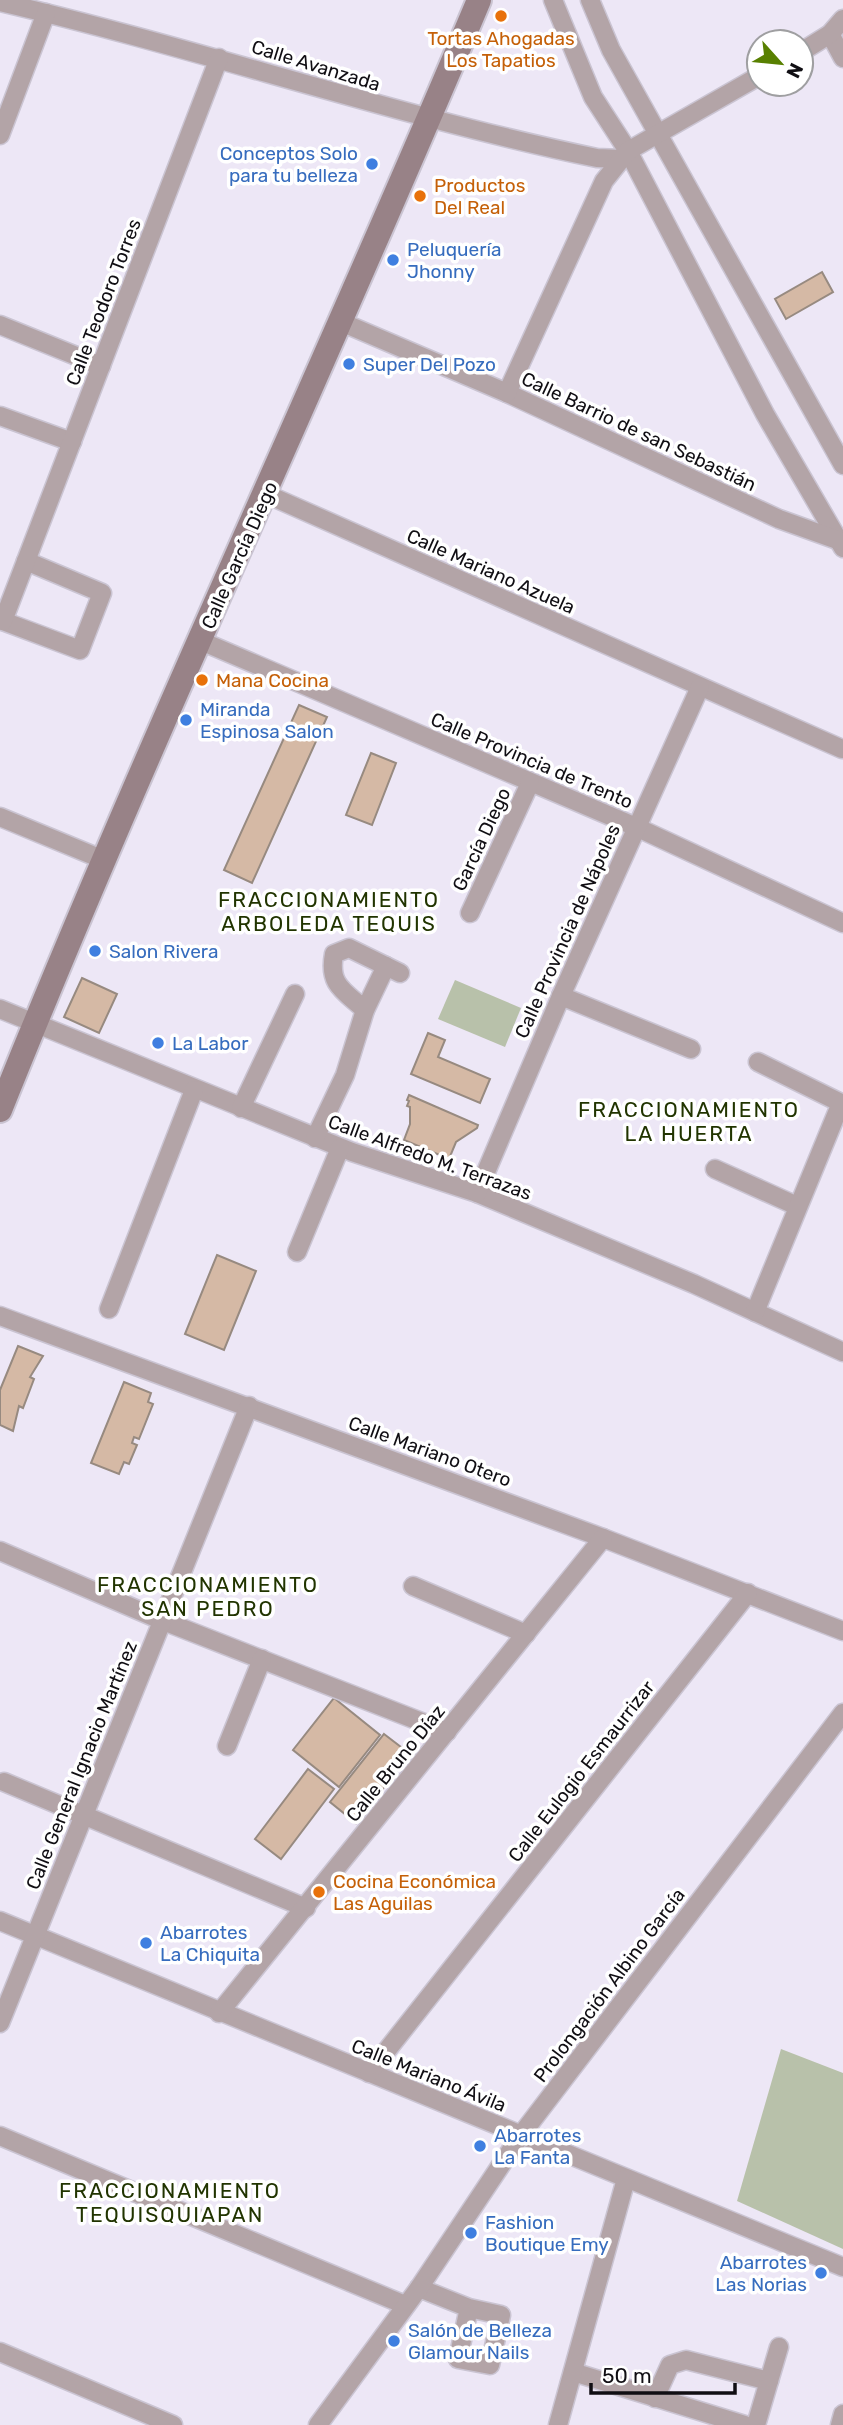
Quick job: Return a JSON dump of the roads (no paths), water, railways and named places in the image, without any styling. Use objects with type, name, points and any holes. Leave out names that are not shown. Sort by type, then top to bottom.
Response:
[{"type":"street","name":"Calle García Diego","points":[[0,1110],[104,860],[341,322],[479,0]]},
{"type":"street","points":[[553,0],[593,97],[765,414],[841,544]]},
{"type":"street","points":[[590,0],[611,50],[843,465]]},
{"type":"street","name":"Calle Avanzada","points":[[0,2],[219,58],[429,120],[597,158],[624,155]]},
{"type":"street","points":[[0,135],[46,13]]},
{"type":"street","points":[[815,50],[839,49],[843,19]]},
{"type":"street","name":"Calle Teodoro Torres","points":[[1,621],[219,58]]},
{"type":"street","points":[[507,393],[604,181],[624,155],[745,84]]},
{"type":"street","name":"Calle Barrio de san Sebastián","points":[[341,322],[507,393],[779,519],[841,544]]},
{"type":"street","points":[[0,325],[101,366]]},
{"type":"street","points":[[0,416],[72,442]]},
{"type":"street","name":"Calle Mariano Azuela","points":[[266,494],[842,749]]},
{"type":"street","points":[[1,621],[80,650],[102,593],[26,561]]},
{"type":"street","name":"Calle Provincia de Trento","points":[[201,640],[636,827],[843,923]]},
{"type":"street","name":"Calle Provincia de Nápoles","points":[[477,1193],[561,996],[700,687]]},
{"type":"street","name":"García Diego","points":[[470,913],[530,783]]},
{"type":"street","points":[[0,817],[104,860]]},
{"type":"street","points":[[316,1138],[345,1075],[365,1010],[393,970],[349,948],[334,954],[331,970],[336,984],[365,1010]]},
{"type":"street","points":[[242,1108],[295,993]]},
{"type":"street","points":[[561,996],[691,1049]]},
{"type":"street","name":"Calle Alfredo M. Terrazas","points":[[0,1009],[340,1148],[477,1193],[843,1352]]},
{"type":"street","points":[[755,1312],[841,1103],[758,1062]]},
{"type":"street","points":[[109,1310],[194,1090]]},
{"type":"street","points":[[297,1252],[340,1148]]},
{"type":"street","points":[[715,1169],[797,1206]]},
{"type":"street","name":"Calle Mariano Otero","points":[[0,1316],[603,1538],[843,1632]]},
{"type":"street","name":"Calle General Ignacio Martínez","points":[[0,2023],[249,1406]]},
{"type":"street","name":"Calle Bruno Díaz","points":[[219,2012],[306,1908],[603,1538]]},
{"type":"street","points":[[0,1551],[161,1620],[447,1732]]},
{"type":"street","points":[[412,1586],[526,1634]]},
{"type":"street","name":"Calle Eulogio Esmaurrizar","points":[[369,2073],[748,1593]]},
{"type":"street","points":[[227,1746],[262,1659]]},
{"type":"street","name":"Prolongación Albino García","points":[[318,2425],[419,2288],[521,2134],[843,1713]]},
{"type":"street","points":[[4,1782],[306,1908]]},
{"type":"street","name":"Calle Mariano Ávila","points":[[0,1921],[843,2267]]},
{"type":"street","points":[[0,2136],[405,2305]]},
{"type":"street","points":[[558,2425],[626,2179]]},
{"type":"street","points":[[419,2288],[469,2308]]},
{"type":"street","points":[[756,2425],[779,2347]]},
{"type":"street","points":[[0,2351],[173,2425]]},
{"type":"street","points":[[655,2398],[670,2365],[687,2360],[769,2381]]},
{"type":"street","points":[[573,2372],[745,2425]]},
{"type":"street","points":[[840,2425],[843,2414]]},
{"type":"place","name":"Tortas Ahogadas Los Tapatios","points":[[501,16]]},
{"type":"place","name":"Conceptos Solo para tu belleza","points":[[372,164]]},
{"type":"place","name":"Productos Del Real","points":[[420,196]]},
{"type":"place","name":"Peluquería Jhonny","points":[[393,260]]},
{"type":"place","name":"Super Del Pozo","points":[[349,364]]},
{"type":"place","name":"Mana Cocina","points":[[202,680]]},
{"type":"place","name":"Miranda Espinosa Salon","points":[[186,720]]},
{"type":"place","name":"Salon Rivera","points":[[95,951]]},
{"type":"place","name":"La Labor","points":[[158,1043]]},
{"type":"place","name":"Cocina Económica Las Aguilas","points":[[319,1892]]},
{"type":"place","name":"Abarrotes La Chiquita","points":[[146,1943]]},
{"type":"place","name":"Abarrotes La Fanta","points":[[480,2146]]},
{"type":"place","name":"Fashion Boutique Emy","points":[[471,2233]]},
{"type":"place","name":"Abarrotes Las Norias","points":[[821,2273]]},
{"type":"place","name":"Salón de Belleza Glamour Nails","points":[[394,2341]]},
{"type":"district","name":"FRACCIONAMIENTO ARBOLEDA TEQUIS","points":[[329,912]]},
{"type":"district","name":"FRACCIONAMIENTO LA HUERTA","points":[[689,1122]]},
{"type":"district","name":"FRACCIONAMIENTO SAN PEDRO","points":[[208,1597]]},
{"type":"district","name":"FRACCIONAMIENTO TEQUISQUIAPAN","points":[[170,2203]]}]
